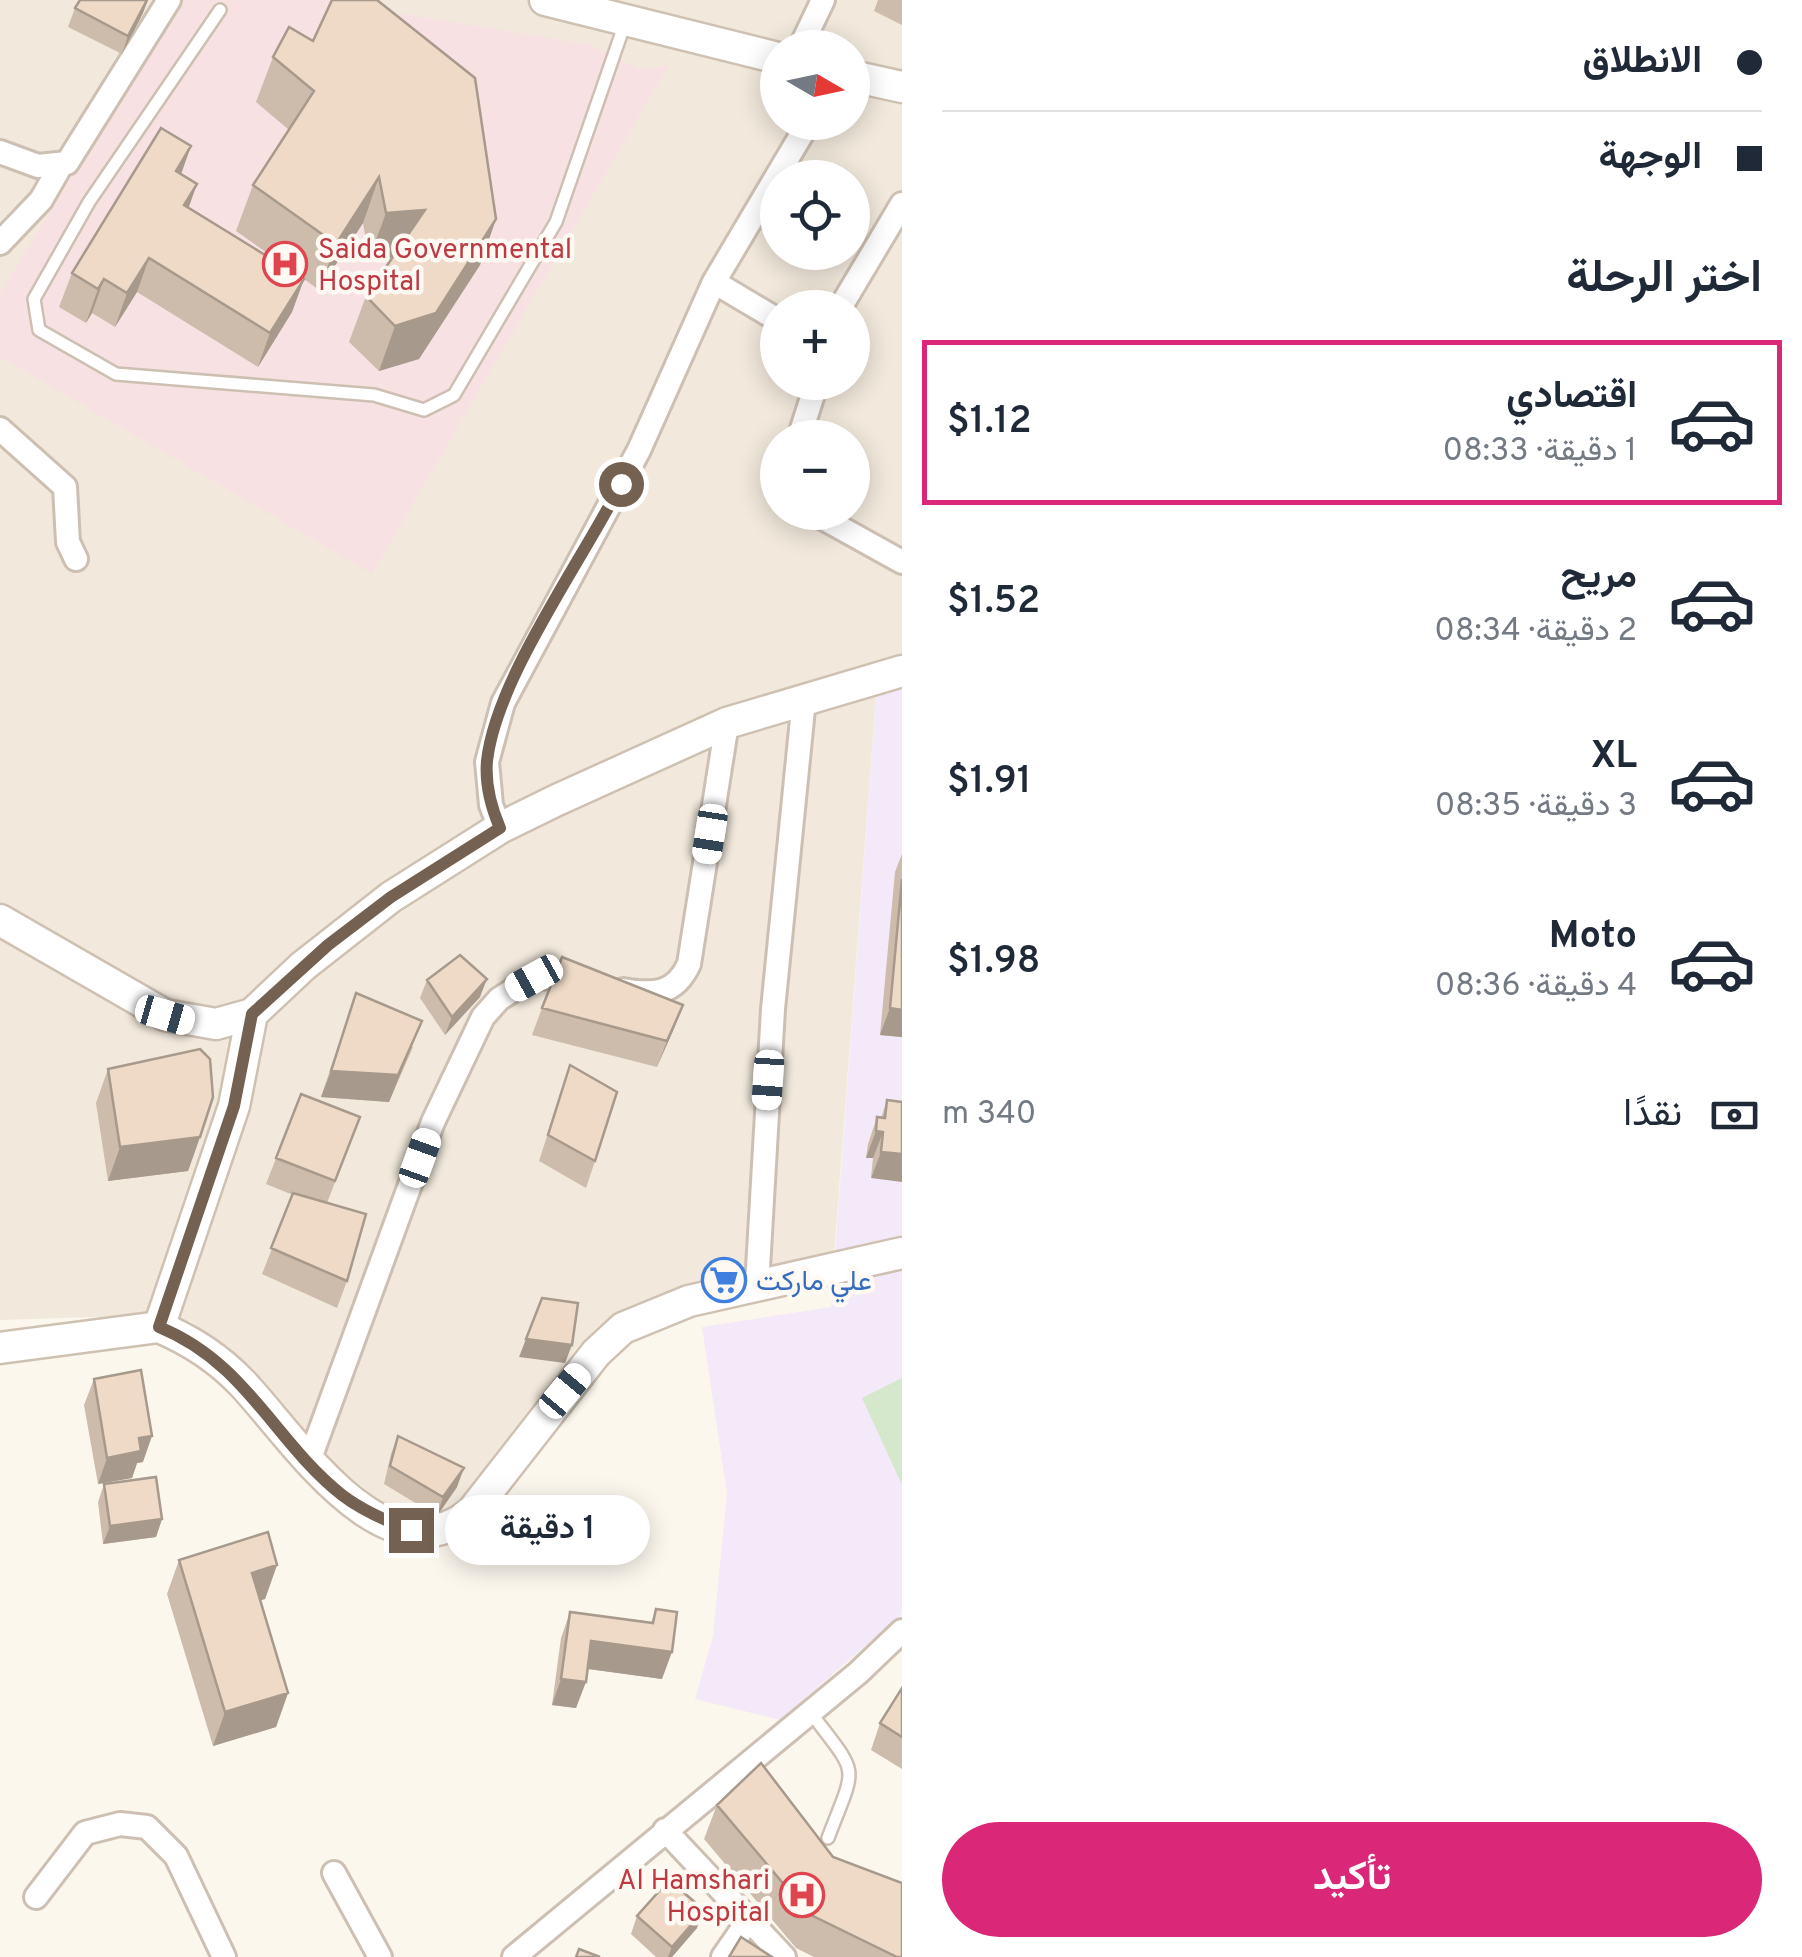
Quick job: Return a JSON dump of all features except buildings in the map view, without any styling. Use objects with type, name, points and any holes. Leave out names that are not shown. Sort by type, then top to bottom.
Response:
[{"type":"street","points":[[0,243],[40,200],[60,167],[76,150],[169,0]]},
{"type":"street","points":[[545,0],[760,53]]},
{"type":"street","points":[[809,30],[824,0]]},
{"type":"street","points":[[870,80],[902,86]]},
{"type":"street","points":[[500,828],[490,805],[487,762],[503,703],[639,450],[714,282],[798,140]]},
{"type":"street","points":[[0,152],[38,166],[60,167]]},
{"type":"street","points":[[851,290],[902,204]]},
{"type":"street","points":[[714,282],[760,309]]},
{"type":"street","points":[[0,429],[66,487],[68,542],[76,559]]},
{"type":"street","points":[[844,530],[902,562]]},
{"type":"street","points":[[0,920],[165,1015],[216,1024],[252,1014],[328,945],[391,897],[500,828],[727,723],[902,670]]},
{"type":"street","points":[[757,1286],[773,1009],[804,700]]},
{"type":"street","points":[[309,1461],[433,1122],[483,1017],[499,1000],[534,978],[587,980],[649,994],[675,986],[683,978],[691,951],[727,723]]},
{"type":"street","points":[[159,1327],[234,1106],[252,1014]]},
{"type":"street","points":[[0,1348],[159,1327],[199,1347],[224,1366],[342,1494],[381,1519],[411,1530],[456,1525],[491,1490],[612,1336],[652,1313],[902,1253]]},
{"type":"street","points":[[514,1957],[811,1713],[902,1631]]},
{"type":"street","points":[[36,1896],[86,1833],[120,1824],[147,1827],[176,1856],[224,1957]]},
{"type":"street","points":[[666,1830],[784,1957]]},
{"type":"street","points":[[334,1873],[380,1957]]},
{"type":"street","points":[[723,1957],[750,1918]]},
{"type":"lane","points":[[220,10],[89,202],[34,299],[39,330],[116,374],[374,395],[424,410],[454,395],[556,222],[626,19]]},
{"type":"lane","points":[[811,1713],[851,1766],[852,1779],[828,1838]]},
{"type":"shaded area","points":[[0,0],[902,0],[902,687],[876,694],[834,1256],[675,1288],[579,1345],[449,1514],[414,1517],[389,1508],[325,1456],[191,1321],[93,1317],[0,1320]]},
{"type":"shaded area","name":"Saida Governmental Hospital","points":[[181,0],[355,0],[373,9],[592,45],[639,70],[669,65],[372,574],[0,357],[0,293]]},
{"type":"shaded area","points":[[902,687],[902,1614],[780,1720],[695,1699],[713,1636],[727,1494],[702,1327],[831,1307],[876,694]]},
{"type":"green space","points":[[902,1378],[902,1485],[862,1398]]},
{"type":"place","name":"Saida Governmental Hospital","points":[[285,264]]},
{"type":"place","name":"علي ماركت","points":[[724,1280]]},
{"type":"place","name":"Al Hamshari Hospital","points":[[802,1895]]},
{"type":"route","points":[[411,1530],[381,1519],[342,1494],[320,1475],[224,1366],[199,1347],[159,1327],[234,1106],[252,1014],[328,945],[391,897],[500,828],[490,805],[487,762],[503,703],[520,665],[586,553],[621,484]]}]
